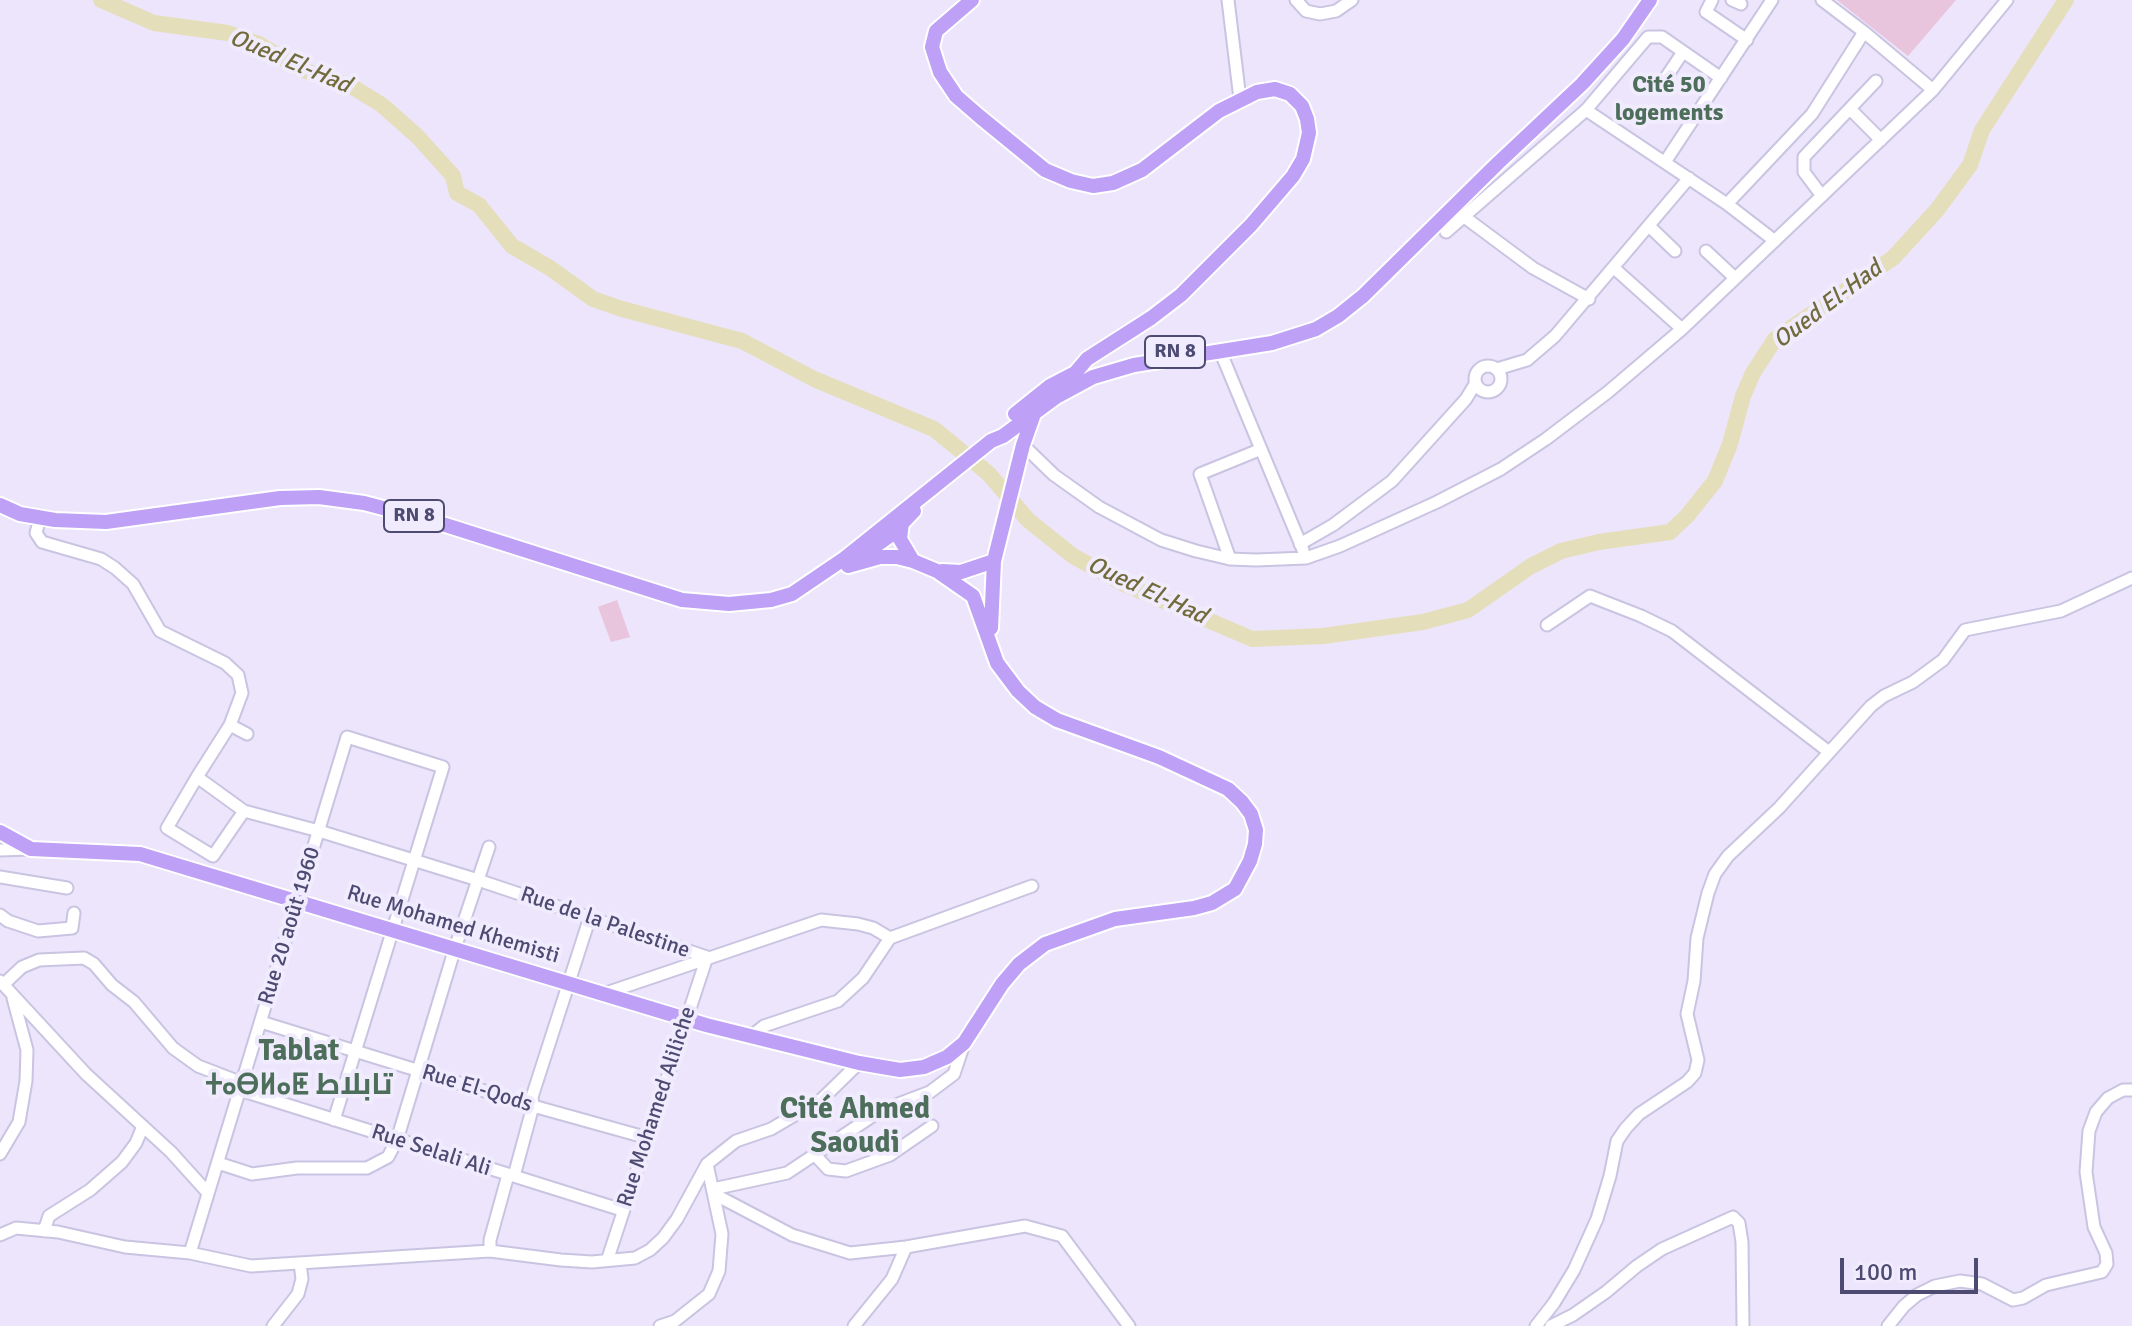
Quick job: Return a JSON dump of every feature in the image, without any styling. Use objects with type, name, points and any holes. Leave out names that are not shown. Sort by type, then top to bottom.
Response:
[{"type":"main road","points":[[972,0],[936,31],[932,47],[940,72],[956,96],[979,116],[1045,170],[1071,181],[1093,186],[1113,183],[1142,170],[1207,119],[1257,92],[1275,89],[1290,94],[1302,106],[1309,133],[1303,159],[1293,176],[1251,225],[1201,277],[1151,318],[1094,354],[1076,372],[1069,390]]},
{"type":"main road","name":"RN 8","points":[[0,505],[20,514],[106,522],[280,498],[319,497],[364,503],[436,522],[682,600],[729,604],[771,600],[792,594],[817,579],[991,441],[1069,390],[1113,369],[1272,343],[1316,329],[1348,309],[1458,212],[1623,39],[1650,0]]},
{"type":"main road","name":"RN 8","points":[[991,441],[1020,410],[1050,386],[1076,372],[1134,357],[1228,346],[1284,335],[1330,314],[1371,286]]},
{"type":"main road","points":[[993,653],[990,606],[994,561],[1017,466],[1036,410]]},
{"type":"main road","points":[[1005,434],[1015,445],[1017,466]]},
{"type":"main road","name":"RN 8","points":[[817,579],[848,566],[900,527],[934,486]]},
{"type":"main road","points":[[913,504],[900,527],[902,544],[913,561]]},
{"type":"main road","points":[[848,566],[880,557],[913,561],[937,571],[973,596],[993,653],[1018,691],[1057,720],[1159,757],[1228,789],[1251,814],[1256,830],[1255,844],[1235,889],[1212,903],[1115,919],[1045,944],[1019,964],[1002,984],[964,1043]]},
{"type":"main road","points":[[937,571],[961,572],[994,561]]},
{"type":"main road","points":[[0,832],[31,849]]},
{"type":"main road","name":"Rue Mohamed Khemisti","points":[[31,849],[140,854],[750,1037],[859,1063],[900,1070],[924,1067],[947,1057],[964,1043]]},
{"type":"street","points":[[1228,0],[1240,99]]},
{"type":"street","points":[[1296,0],[1306,11],[1320,14],[1336,11],[1352,0]]},
{"type":"street","points":[[1712,0],[1706,12],[1747,40]]},
{"type":"street","points":[[1665,162],[1772,0]]},
{"type":"street","points":[[1822,0],[1933,90]]},
{"type":"street","points":[[1023,445],[1068,486],[1134,527],[1173,544],[1230,559],[1306,558],[1340,546],[1501,469],[1588,408],[1682,329],[1933,90],[2007,0]]},
{"type":"street","points":[[1727,204],[1812,114],[1864,32]]},
{"type":"street","points":[[1446,232],[1458,212],[1586,110],[1648,37],[1662,37],[1721,78]]},
{"type":"street","points":[[1659,88],[1683,52]]},
{"type":"street","points":[[1822,196],[1804,172],[1804,157],[1876,81]]},
{"type":"street","points":[[1586,110],[1727,204],[1775,241]]},
{"type":"street","points":[[1851,110],[1881,140]]},
{"type":"street","points":[[1478,388],[1494,392],[1518,365],[1547,345],[1689,178]]},
{"type":"street","points":[[1458,212],[1533,268],[1589,299]]},
{"type":"street","points":[[1649,226],[1675,251]]},
{"type":"street","points":[[1706,251],[1735,278]]},
{"type":"street","points":[[1614,268],[1682,329]]},
{"type":"street","points":[[1221,353],[1306,558]]},
{"type":"street","points":[[1478,388],[1475,375],[1481,368],[1518,365]]},
{"type":"street","points":[[1497,369],[1501,381]]},
{"type":"street","points":[[1300,544],[1345,517],[1392,481],[1478,388]]},
{"type":"street","points":[[1230,559],[1200,474],[1259,450]]},
{"type":"street","points":[[40,517],[36,533],[42,542],[101,559],[115,568],[133,584],[160,631],[225,663],[238,675],[242,693],[230,725],[167,828],[213,856]]},
{"type":"street","points":[[1536,1326],[1574,1270],[1597,1219],[1617,1141],[1639,1114],[1687,1082],[1695,1073],[1698,1060],[1687,1014],[1702,911],[1715,874],[1728,856],[1779,808],[1871,706],[1943,660],[1965,630],[2061,611],[2132,578]]},
{"type":"street","points":[[1547,625],[1590,596],[1641,616],[1672,631],[1829,752]]},
{"type":"street","points":[[230,725],[247,734]]},
{"type":"street","name":"Rue 20 août 1960","points":[[190,1253],[347,737],[443,767],[414,862]]},
{"type":"street","points":[[197,777],[244,811],[204,873]]},
{"type":"street","name":"Rue de la Palestine","points":[[244,811],[478,880],[707,957],[821,920],[858,924],[890,938]]},
{"type":"street","points":[[218,1163],[252,1174],[297,1168],[367,1168],[388,1157],[397,1140],[489,847]]},
{"type":"street","points":[[0,850],[31,849]]},
{"type":"street","points":[[334,1120],[414,862]]},
{"type":"street","points":[[0,877],[67,888]]},
{"type":"street","points":[[750,1037],[764,1026],[838,1001],[863,978],[890,938],[1032,886]]},
{"type":"street","points":[[0,915],[8,921],[38,931],[72,928],[74,913]]},
{"type":"street","points":[[490,1251],[490,1240],[533,1106],[532,1097],[590,917]]},
{"type":"street","points":[[606,993],[707,957]]},
{"type":"street","name":"Rue Mohamed Aliliche","points":[[608,1258],[707,957]]},
{"type":"street","name":"Rue Selali Ali","points":[[5,986],[11,974],[39,960],[84,958],[134,1002],[173,1048],[198,1066],[241,1086],[334,1120],[622,1210]]},
{"type":"street","points":[[5,986],[86,1074],[171,1152],[208,1193]]},
{"type":"street","points":[[0,1154],[19,1122],[26,1081],[27,1050],[5,986]]},
{"type":"street","name":"Rue El-Qods","points":[[261,1022],[648,1138]]},
{"type":"street","points":[[714,1192],[787,1173],[880,1111],[930,1092],[954,1074],[964,1043]]},
{"type":"street","points":[[0,1235],[16,1228],[44,1231],[125,1247],[190,1253],[251,1266],[490,1251],[592,1262],[608,1258],[635,1258],[663,1238],[707,1164],[736,1141],[771,1129],[822,1099],[859,1063]]},
{"type":"street","points":[[1888,1326],[1911,1301],[1935,1286],[1960,1281],[1982,1284],[2013,1300],[2046,1285],[2102,1272],[2107,1264],[2106,1253],[2094,1227],[2086,1172],[2089,1131],[2096,1112],[2108,1098],[2123,1090],[2132,1090]]},
{"type":"street","points":[[44,1231],[49,1216],[90,1190],[122,1162],[136,1143],[143,1126]]},
{"type":"street","points":[[815,1155],[828,1169],[846,1171],[890,1155],[932,1126]]},
{"type":"street","points":[[660,1326],[675,1321],[709,1294],[719,1271],[722,1234],[707,1164]]},
{"type":"street","points":[[714,1192],[792,1235],[850,1253],[906,1247],[1025,1226],[1062,1236],[1129,1326]]},
{"type":"street","points":[[1551,1326],[1573,1315],[1662,1249],[1733,1217],[1739,1223],[1742,1242],[1743,1326]]},
{"type":"street","points":[[854,1326],[892,1279],[906,1247]]},
{"type":"street","points":[[273,1326],[298,1294],[302,1279],[300,1263]]},
{"type":"shaded area","points":[[1837,0],[1956,0],[1908,56]]},
{"type":"shaded area","points":[[617,600],[630,637],[611,642],[598,607]]},
{"type":"waterway","name":"Oued El-Had","points":[[101,0],[154,23],[228,33],[259,44],[300,69],[351,86],[382,105],[418,137],[453,176],[457,193],[479,205],[512,246],[593,299],[742,341],[814,379],[934,429],[989,474],[1028,520],[1073,556],[1124,584],[1252,639],[1323,636],[1423,622],[1468,610],[1531,566],[1561,551],[1670,532],[1715,481],[1730,444],[1743,396],[1753,373],[1775,339],[1893,258],[1937,210],[1970,165],[1982,130],[2066,0]]},
{"type":"district","name":"Cité 50 logements","points":[[1669,100]]},
{"type":"district","name":"Tablat ⵜⴰⴱⵍⴰⵟ تابلاط","points":[[299,1069]]},
{"type":"district","name":"Cité Ahmed Saoudi","points":[[855,1127]]}]
